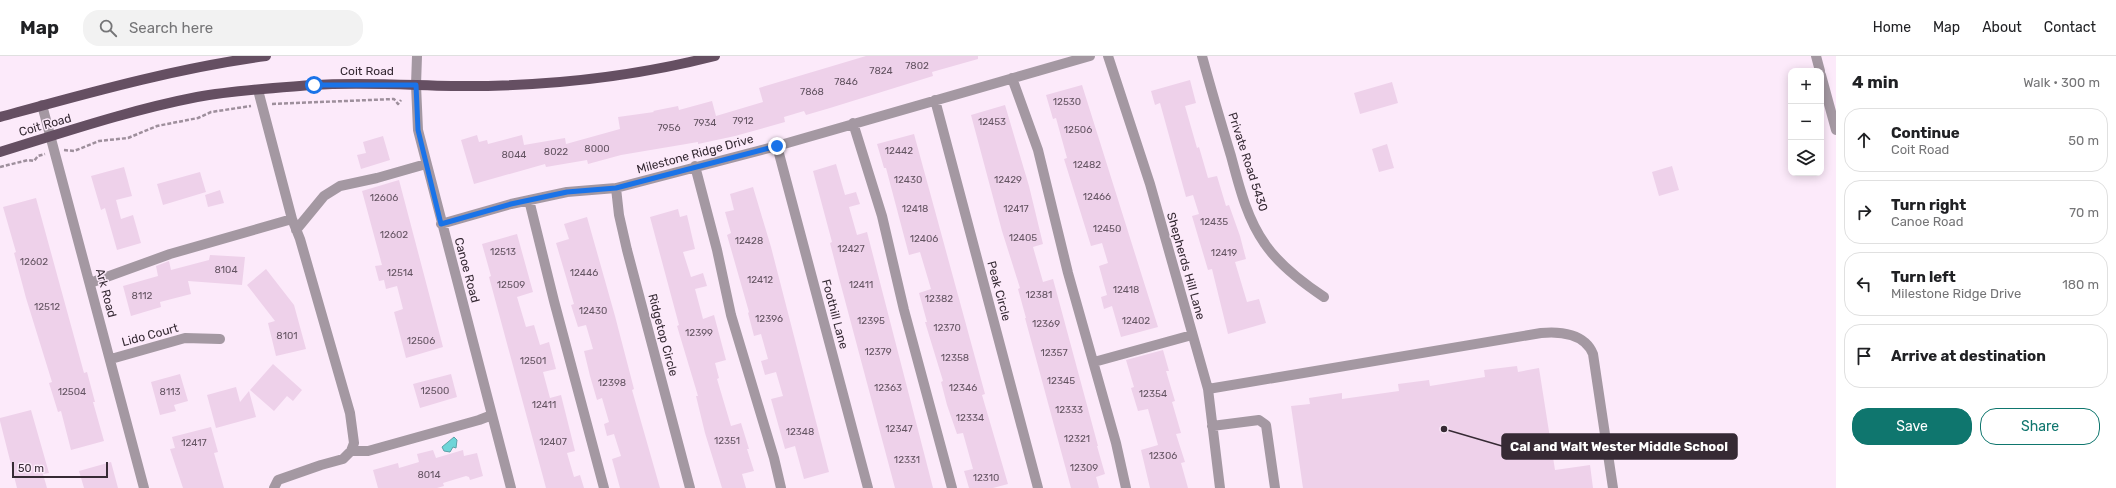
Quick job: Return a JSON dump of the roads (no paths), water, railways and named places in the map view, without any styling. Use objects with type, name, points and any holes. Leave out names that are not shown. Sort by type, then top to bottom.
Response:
[{"type":"main road","name":"Coit Road","points":[[0,117],[147,78],[220,62],[266,56]]},
{"type":"main road","name":"Coit Road","points":[[0,152],[196,98],[258,90],[350,84],[452,86],[558,84],[667,68],[716,56]]},
{"type":"street","name":"Canoe Road","points":[[417,56],[416,85],[418,130],[441,224],[511,488]]},
{"type":"street","name":"Milestone Ridge Drive","points":[[441,224],[530,200],[567,192],[616,188],[695,166],[777,146],[1090,56]]},
{"type":"street","name":"Shepherds Hill Lane","points":[[1108,56],[1150,184],[1208,389],[1220,488]]},
{"type":"street","name":"Private Road 5430","points":[[1202,56],[1241,192],[1265,244],[1302,282],[1324,297]]},
{"type":"street","points":[[1816,56],[1819,68]]},
{"type":"street","points":[[1012,78],[1038,150],[1068,273],[1116,443],[1126,488]]},
{"type":"street","points":[[1824,86],[1836,130]]},
{"type":"street","points":[[258,90],[292,219],[350,413],[354,443],[351,452],[343,459],[278,480],[274,488]]},
{"type":"street","name":"Peak Circle","points":[[935,100],[1038,488]]},
{"type":"street","name":"Ark Road","points":[[42,105],[111,359],[144,488]]},
{"type":"street","points":[[853,123],[882,216],[904,310],[952,488]]},
{"type":"street","name":"Foothill Lane","points":[[777,146],[868,488]]},
{"type":"street","points":[[296,230],[324,196],[340,186],[377,178],[426,164]]},
{"type":"street","points":[[695,166],[717,250],[731,315],[774,458],[781,488]]},
{"type":"street","name":"Ridgetop Circle","points":[[616,188],[619,215],[627,250],[690,488]]},
{"type":"street","points":[[530,200],[554,301],[604,488]]},
{"type":"street","points":[[90,282],[170,254],[292,219]]},
{"type":"street","points":[[1208,389],[1541,333],[1568,334],[1582,340],[1590,347],[1593,354],[1613,488]]},
{"type":"street","points":[[1094,362],[1192,335]]},
{"type":"street","name":"Lido Court","points":[[111,359],[184,338],[220,339]]},
{"type":"street","points":[[351,452],[368,451],[492,415]]},
{"type":"street","points":[[1212,426],[1259,420],[1263,421],[1266,425],[1275,488]]},
{"type":"water","points":[[454,437],[457,440],[456,448],[453,447],[450,452],[444,451],[442,447]]},
{"type":"place","name":"Cal and Walt Wester Middle School","points":[[1444,429]]}]
